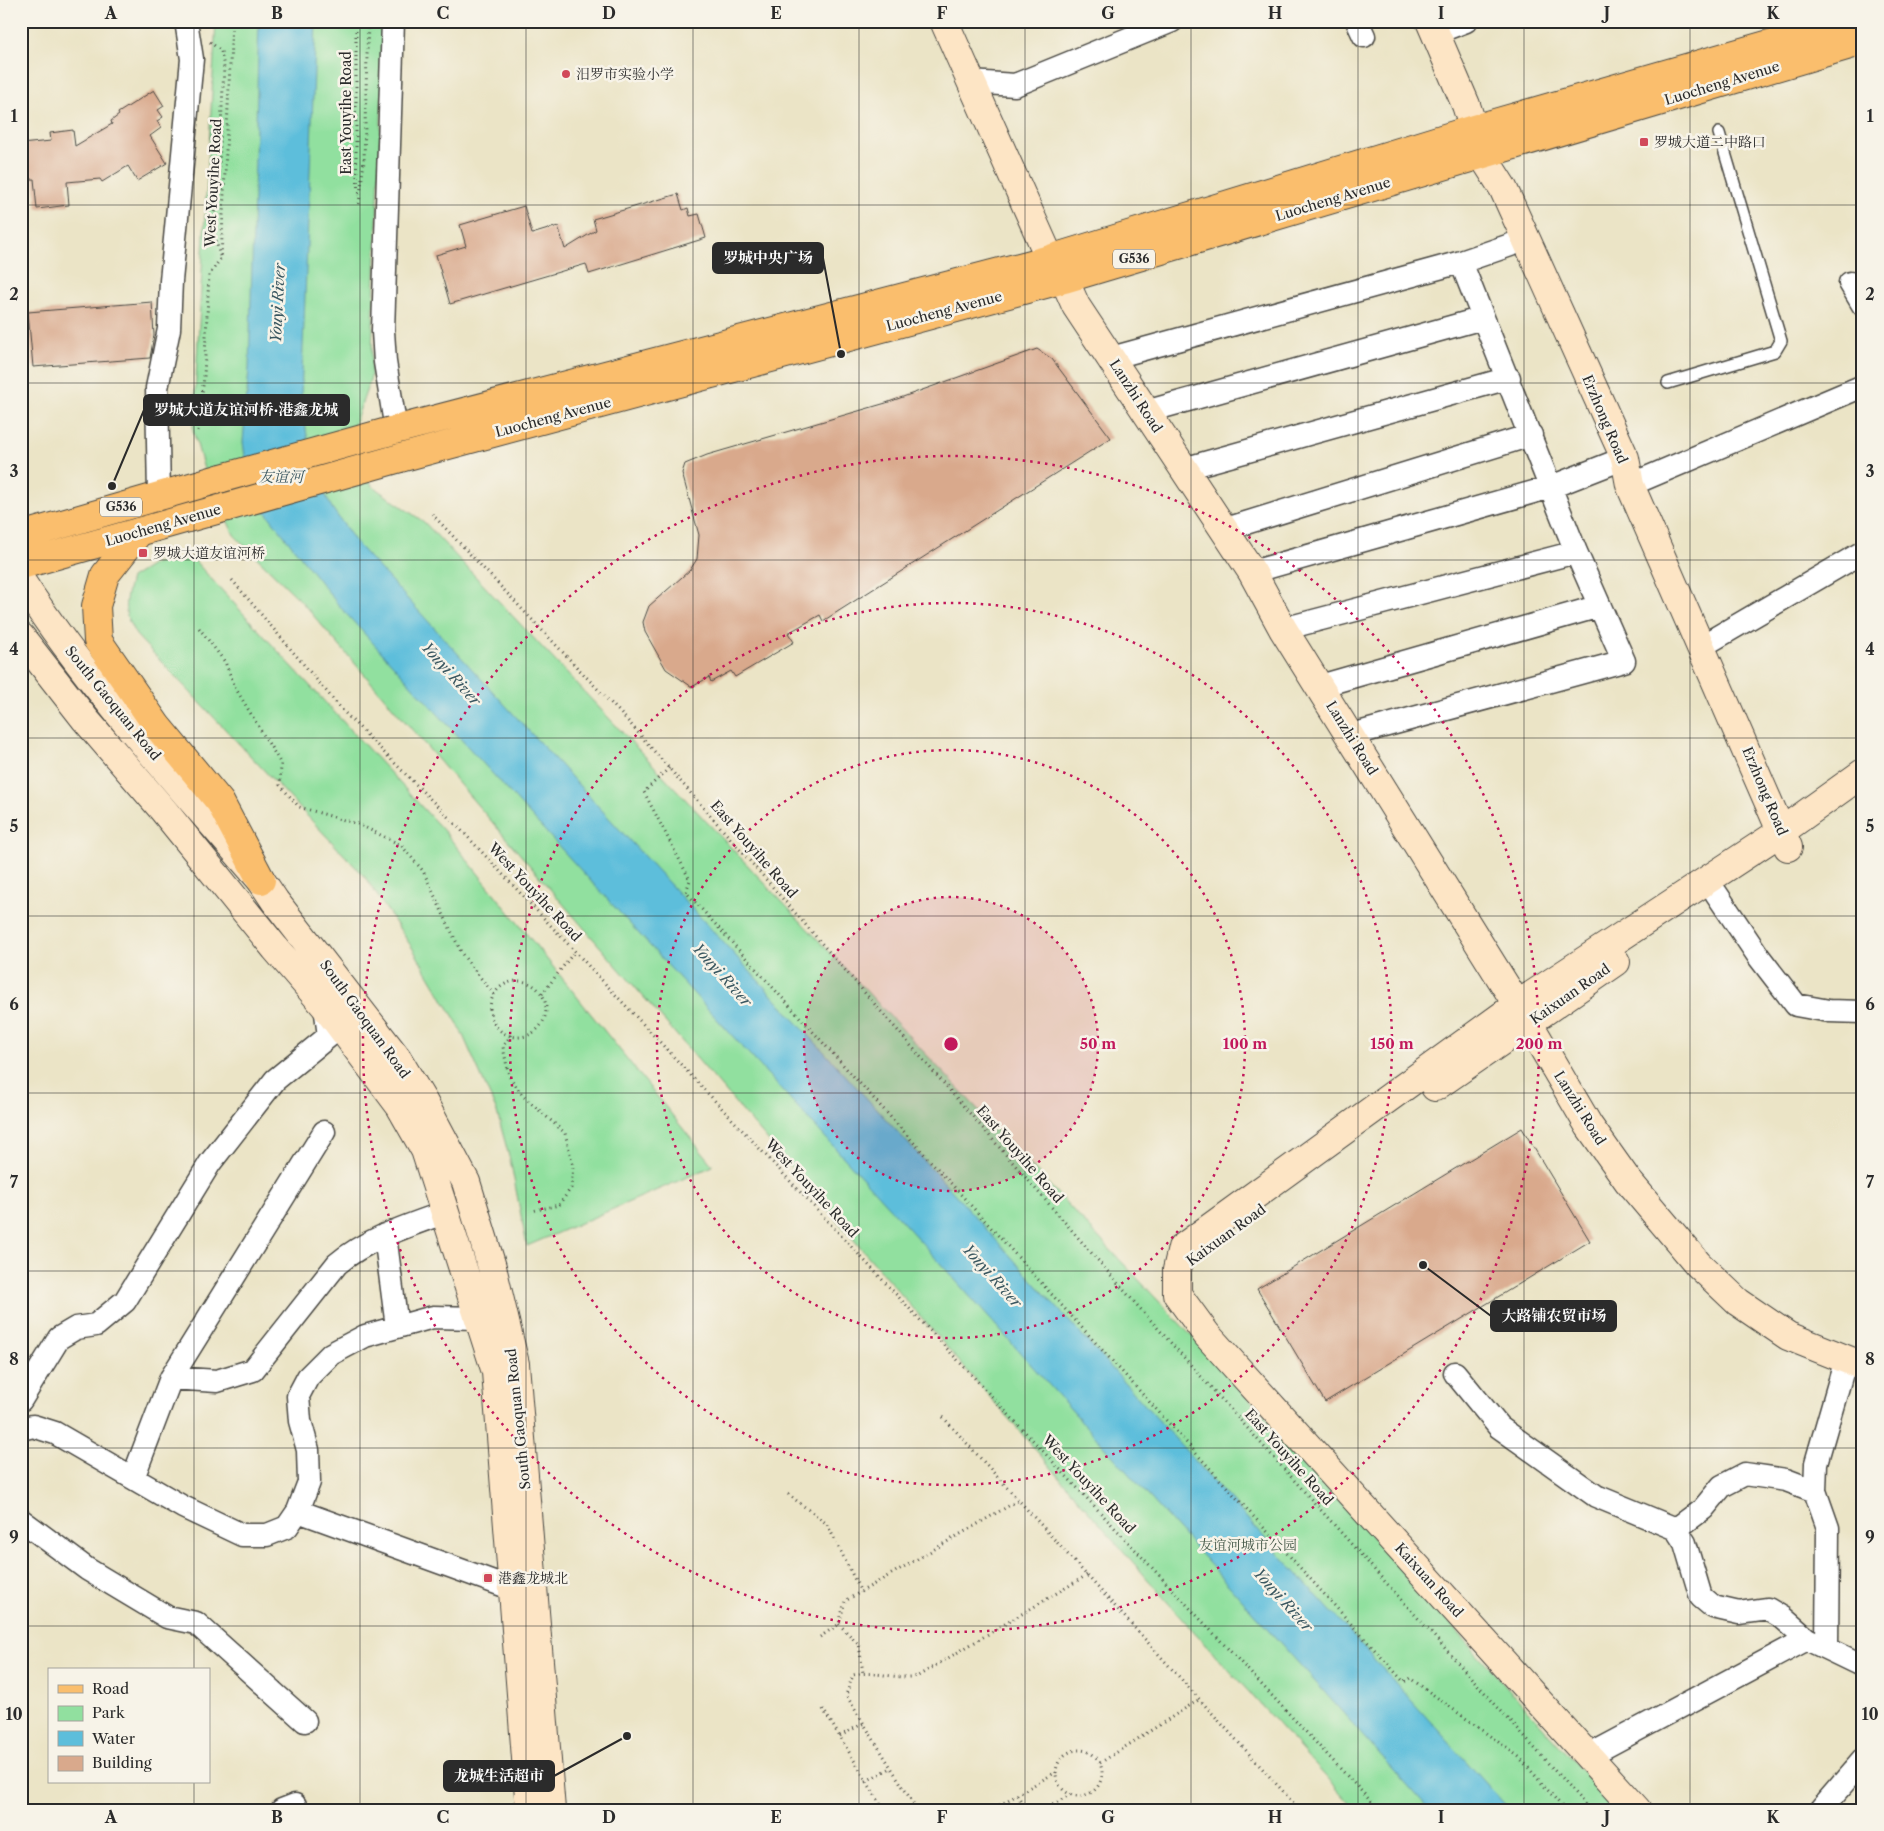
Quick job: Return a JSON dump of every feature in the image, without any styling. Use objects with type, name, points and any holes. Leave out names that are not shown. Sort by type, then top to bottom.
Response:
[{"type":"main road","name":"Luocheng Avenue","points":[[21,536],[393,431],[1057,269],[1474,129],[1850,21]]},
{"type":"main road","name":"Luocheng Avenue","points":[[21,565],[1057,269],[1482,155],[1863,41]]},
{"type":"main road","points":[[139,532],[105,575],[96,606],[98,642],[157,726],[220,802],[261,880]]},
{"type":"street","points":[[159,496],[157,388],[170,329],[172,272],[192,58],[186,21]]},
{"type":"street","points":[[393,431],[383,331],[394,21]]},
{"type":"street","name":"Lanzhi Road","points":[[944,21],[1057,269],[1076,306],[1252,572],[1283,628],[1523,1014],[1589,1126],[1628,1181],[1698,1264],[1738,1302],[1788,1336],[1855,1362]]},
{"type":"street","points":[[971,82],[1015,85],[1172,21]]},
{"type":"street","points":[[1432,27],[1466,21]]},
{"type":"street","name":"Erzhong Road","points":[[1432,27],[1474,129],[1482,155],[1503,188],[1625,458],[1630,485],[1785,839]]},
{"type":"street","points":[[1111,358],[1461,262],[1525,240]]},
{"type":"street","points":[[1351,735],[1624,661],[1576,552],[1461,262]]},
{"type":"street","points":[[1850,284],[1863,305]]},
{"type":"street","points":[[1145,412],[1483,318]]},
{"type":"street","points":[[1183,469],[1508,378]]},
{"type":"street","points":[[1630,485],[1863,386]]},
{"type":"street","points":[[1223,530],[1530,435]]},
{"type":"street","points":[[1252,572],[1551,487],[1625,458]]},
{"type":"street","points":[[1283,628],[1576,552]]},
{"type":"street","points":[[1702,646],[1863,552]]},
{"type":"street","name":"South Gaoquan Road","points":[[21,581],[41,612],[97,684],[162,765],[261,880],[275,902],[396,1058],[446,1142],[466,1182],[492,1267],[515,1364],[551,1810]]},
{"type":"street","points":[[1320,686],[1600,606]]},
{"type":"street","name":"South Gaoquan Road","points":[[21,637],[85,719],[164,811],[275,948],[325,1006],[400,1106],[425,1150],[496,1372],[530,1810]]},
{"type":"street","points":[[1523,1014],[1785,839],[1863,773]]},
{"type":"street","name":"Kaixuan Road","points":[[1636,1810],[1207,1336],[1177,1294],[1177,1270],[1523,1014],[1716,893],[1785,839],[1863,795]]},
{"type":"street","points":[[1716,893],[1759,957],[1796,1005],[1829,1011],[1863,1012]]},
{"type":"street","points":[[21,1400],[59,1338],[76,1328],[96,1325],[125,1301],[210,1163],[275,1080],[328,1036],[325,1006]]},
{"type":"street","points":[[132,1478],[171,1378],[324,1132]]},
{"type":"street","points":[[171,1378],[216,1381],[253,1370],[337,1264],[351,1252],[385,1235],[446,1212]]},
{"type":"street","points":[[385,1235],[397,1327]]},
{"type":"street","points":[[21,1429],[33,1426],[55,1433],[183,1507],[242,1535],[266,1535],[287,1527],[298,1511],[309,1482],[308,1450],[300,1420],[298,1396],[308,1377],[331,1354],[365,1336],[433,1317],[478,1318]]},
{"type":"street","points":[[1827,1648],[1828,1528],[1815,1491],[1816,1463],[1855,1362]]},
{"type":"street","points":[[1456,1374],[1498,1427],[1596,1496],[1676,1530],[1685,1543],[1701,1597],[1713,1607],[1740,1613],[1768,1609],[1783,1618],[1807,1639],[1863,1666]]},
{"type":"street","points":[[1676,1530],[1703,1509],[1722,1486],[1744,1474],[1786,1480],[1815,1491]]},
{"type":"street","points":[[298,1511],[512,1589]]},
{"type":"street","points":[[23,1524],[87,1569],[167,1617],[196,1623],[305,1721]]},
{"type":"street","points":[[1588,1756],[1807,1639]]},
{"type":"street","points":[[1820,1810],[1863,1760]]},
{"type":"lane","points":[[1668,383],[1775,351],[1781,341],[1719,133]]},
{"type":"path","name":"West Youyihe Road","points":[[198,432],[204,377],[210,274],[221,258],[232,21]]},
{"type":"path","name":"East Youyihe Road","points":[[356,21],[356,157],[359,204],[364,160],[368,21]]},
{"type":"path","points":[[207,39],[221,51],[224,68],[219,166],[213,229],[221,258]]},
{"type":"path","name":"East Youyihe Road","points":[[432,514],[627,720],[1143,1311],[1590,1810]]},
{"type":"path","name":"West Youyihe Road","points":[[232,580],[344,712],[465,834],[1379,1810]]},
{"type":"path","points":[[199,628],[225,662],[236,689],[281,764],[280,785],[299,807],[358,824],[401,845],[423,871],[462,954],[494,995]]},
{"type":"path","points":[[669,768],[644,792],[690,880],[686,892],[1404,1682],[1410,1678],[1519,1757],[1565,1810]]},
{"type":"path","points":[[542,994],[575,951]]},
{"type":"path","points":[[518,981],[527,982],[542,994],[546,1012],[537,1028],[520,1036],[511,1035],[497,1026],[492,1019],[491,1002],[500,988],[518,981]]},
{"type":"path","points":[[511,1035],[502,1048],[509,1076],[523,1096],[565,1134],[573,1166],[570,1188],[559,1205],[532,1211]]},
{"type":"path","points":[[944,1417],[1300,1810]]},
{"type":"path","points":[[788,1494],[827,1524],[861,1592]]},
{"type":"path","points":[[820,1637],[839,1624],[845,1601],[1019,1500]]},
{"type":"path","points":[[944,1810],[936,1808],[914,1809],[846,1694],[853,1674],[863,1673],[904,1678],[918,1676],[1087,1575]]},
{"type":"path","points":[[839,1624],[859,1645],[863,1673]]},
{"type":"path","points":[[1100,1764],[1200,1699]]},
{"type":"path","points":[[823,1709],[884,1810]]},
{"type":"path","points":[[840,1736],[864,1723]]},
{"type":"path","points":[[1074,1751],[1089,1753],[1100,1764],[1101,1778],[1093,1791],[1086,1795],[1071,1794],[1060,1786],[1056,1772],[1061,1758],[1074,1751]]},
{"type":"path","points":[[866,1781],[891,1768]]},
{"type":"path","points":[[991,1810],[1056,1772]]},
{"type":"path","points":[[1044,1810],[1071,1794]]},
{"type":"path","points":[[1017,1795],[1027,1810]]},
{"type":"green space","name":"友谊河城市公园","points":[[216,21],[385,21],[371,377],[353,429],[360,455],[372,486],[424,522],[1219,1365],[1617,1810],[1356,1810],[1170,1605],[299,599],[234,535],[205,473],[193,430]]},
{"type":"green space","points":[[193,559],[444,831],[713,1166],[527,1246],[511,1164],[497,1112],[458,1024],[413,949],[365,877],[136,635],[131,627],[126,614],[126,602],[131,578],[155,563]]},
{"type":"water","name":"友谊河","points":[[259,21],[316,21],[301,397],[312,468],[332,508],[358,545],[951,1190],[1510,1810],[1430,1810],[921,1242],[340,607],[250,492],[243,442],[249,368]]},
{"type":"building","points":[[154,90],[164,106],[158,110],[163,117],[157,121],[161,128],[150,136],[167,163],[137,181],[128,166],[102,182],[100,179],[67,182],[69,205],[37,209],[34,179],[21,180],[21,144],[51,141],[50,133],[73,130],[75,146],[112,124],[111,121],[119,115],[118,113]]},
{"type":"building","points":[[678,194],[683,210],[688,208],[690,216],[699,214],[706,238],[589,274],[586,264],[450,304],[436,255],[466,246],[460,225],[524,206],[532,234],[558,226],[565,249],[596,230],[593,219]]},
{"type":"building","points":[[152,302],[154,335],[150,358],[33,367],[28,312]]},
{"type":"building","points":[[1037,349],[1052,359],[1111,438],[823,621],[820,615],[788,633],[794,642],[735,677],[731,671],[711,682],[709,677],[692,687],[666,669],[645,632],[643,622],[649,606],[690,570],[697,559],[699,535],[682,473],[685,464],[707,455],[886,403]]},
{"type":"building","points":[[1522,1128],[1590,1241],[1325,1402],[1257,1289]]},
{"type":"place","name":"汨罗市实验小学","points":[[566,74]]},
{"type":"place","name":"罗城大道二中路口","points":[[1644,142]]},
{"type":"place","name":"罗城中央广场","points":[[841,354]]},
{"type":"place","name":"罗城大道友谊河桥·港鑫龙城","points":[[112,486]]},
{"type":"place","name":"罗城大道友谊河桥","points":[[143,553]]},
{"type":"place","name":"大路铺农贸市场","points":[[1423,1265]]},
{"type":"place","name":"港鑫龙城北","points":[[488,1578]]},
{"type":"place","name":"龙城生活超市","points":[[627,1736]]},
{"type":"water label","name":"Youyi River","points":[[278,303]]},
{"type":"water label","name":"Youyi River","points":[[451,674]]},
{"type":"water label","name":"Youyi River","points":[[722,975]]},
{"type":"water label","name":"Youyi River","points":[[992,1276]]},
{"type":"water label","name":"Youyi River","points":[[1283,1600]]}]
